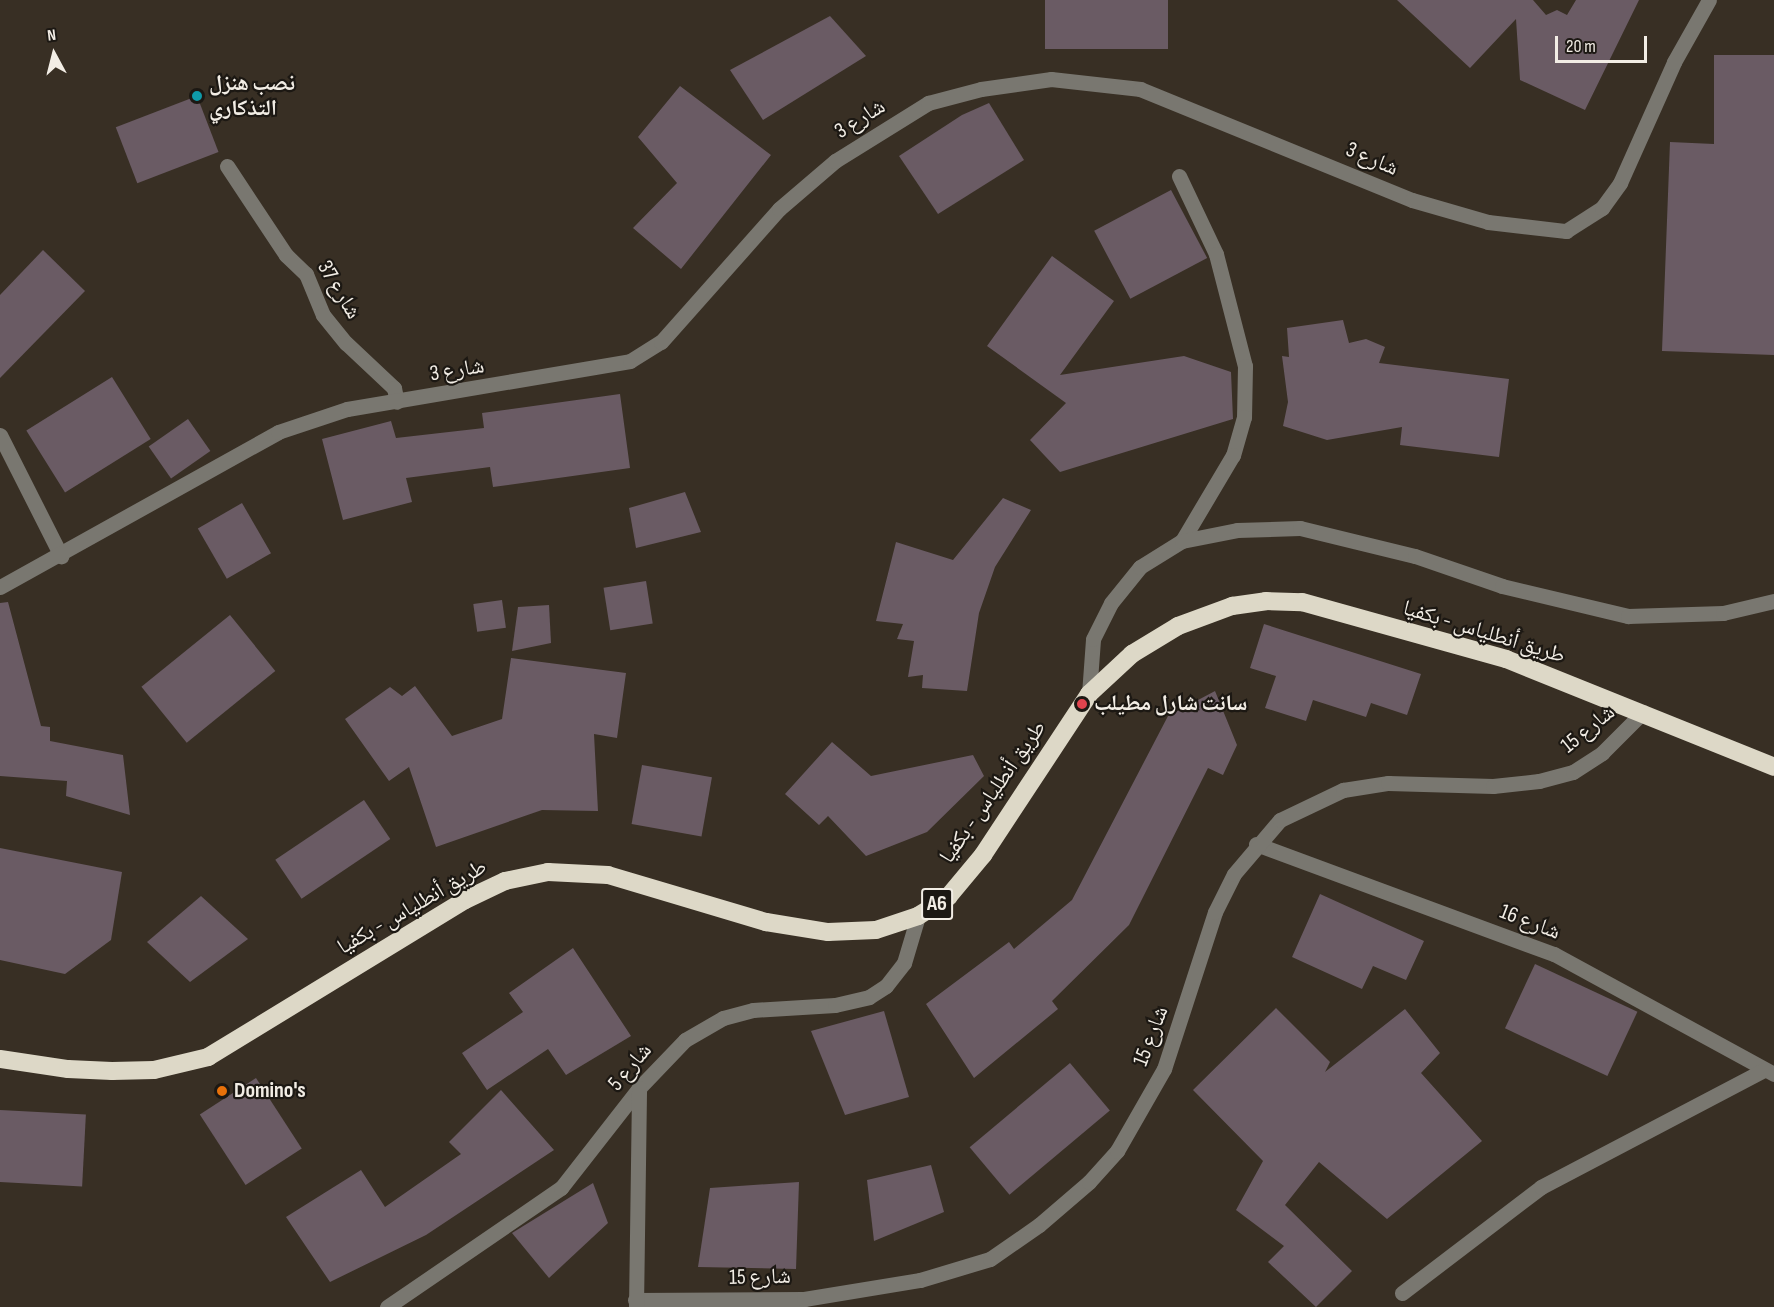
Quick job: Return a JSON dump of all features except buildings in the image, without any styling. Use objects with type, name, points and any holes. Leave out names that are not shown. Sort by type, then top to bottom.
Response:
[{"type":"highway","name":"طريق أنطلياس - بكفيا","points":[[0,1059],[68,1069],[111,1071],[154,1070],[208,1057],[465,900],[505,881],[548,872],[608,875],[766,922],[828,932],[876,930],[918,916],[948,897],[983,855],[1089,694],[1132,654],[1178,626],[1232,606],[1290,602],[1506,659],[1643,712],[1774,767]]},
{"type":"street","name":"شارع 3","points":[[0,587],[61,556],[278,432],[347,409],[630,361],[661,342],[779,209],[835,161],[928,103],[981,89],[1051,80],[1140,89],[1412,200],[1488,222],[1566,231],[1602,208],[1620,183],[1674,62],[1709,0]]},
{"type":"street","name":"شارع 37","points":[[227,166],[286,255],[306,274],[323,315],[346,343],[394,388],[397,402]]},
{"type":"street","points":[[1179,176],[1216,254],[1245,366],[1244,417],[1233,455],[1182,541]]},
{"type":"street","points":[[0,435],[61,556]]},
{"type":"street","points":[[1089,694],[1093,639],[1111,603],[1140,567],[1182,541],[1237,530],[1300,528],[1415,556],[1502,586],[1628,616],[1723,613],[1774,601]]},
{"type":"street","name":"شارع 15","points":[[635,1304],[797,1303],[920,1280],[990,1259],[1039,1225],[1089,1182],[1118,1151],[1164,1069],[1215,912],[1256,844],[1280,820],[1343,790],[1388,783],[1493,786],[1539,782],[1574,772],[1602,753],[1643,712]]},
{"type":"street","name":"شارع 16","points":[[1256,844],[1554,954],[1769,1072]]},
{"type":"street","name":"شارع 5","points":[[387,1307],[561,1188],[639,1089],[685,1040],[723,1018],[753,1010],[835,1005],[869,997],[886,986],[904,963],[918,916]]},
{"type":"street","points":[[1402,1293],[1542,1187],[1769,1072]]},
{"type":"street","points":[[635,1304],[639,1089]]},
{"type":"place","name":"نصب هنزل التذكاري","points":[[197,96]]},
{"type":"place","name":"سانت شارل مطيلب","points":[[1082,704]]},
{"type":"place","name":"Domino's","points":[[222,1091]]}]
